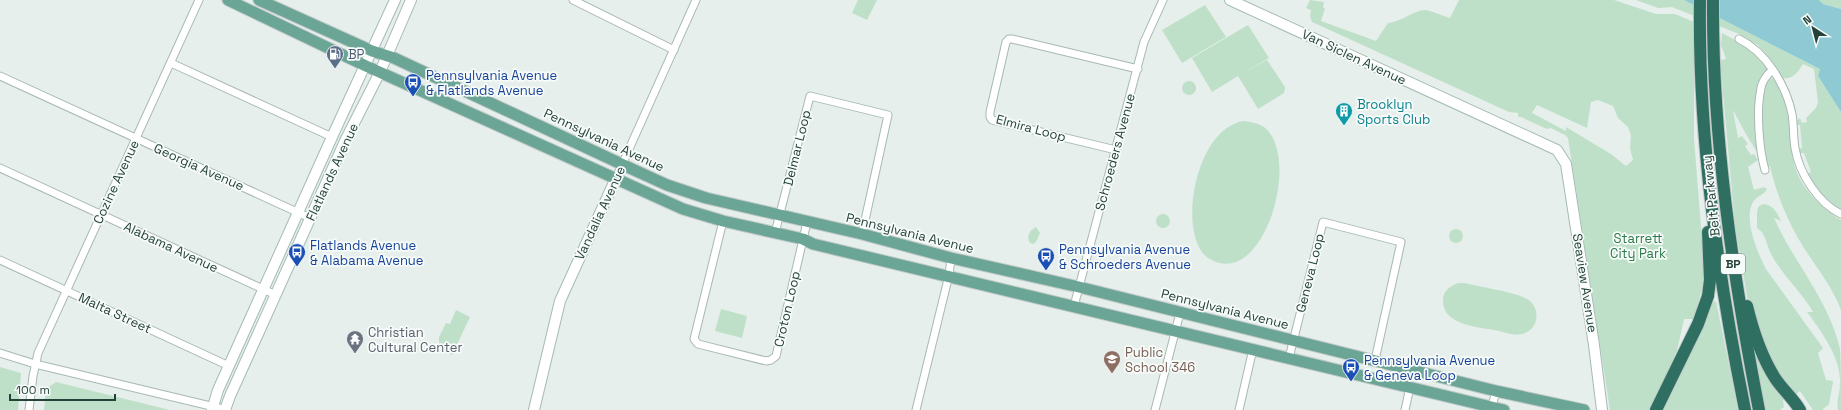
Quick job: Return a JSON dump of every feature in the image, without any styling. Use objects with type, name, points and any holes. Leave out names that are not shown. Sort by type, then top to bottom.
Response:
[{"type":"highway","name":"Belt Parkway","points":[[1700,0],[1700,34],[1708,180],[1716,244],[1732,340],[1746,410]]},
{"type":"highway","name":"Belt Parkway","points":[[1713,0],[1713,38],[1722,179],[1735,278],[1760,410]]},
{"type":"highway","points":[[1717,116],[1740,279],[1749,316],[1764,358],[1775,378],[1800,410]]},
{"type":"highway","points":[[1656,410],[1698,324],[1708,296],[1710,280],[1704,117]]},
{"type":"main road","points":[[228,0],[366,66],[682,209],[723,221],[803,240],[813,244],[1176,330],[1410,387],[1491,409],[1504,410]]},
{"type":"main road","name":"Pennsylvania Avenue","points":[[258,0],[372,51],[387,56],[623,165],[687,192],[780,216],[862,234],[952,258],[1079,287],[1496,391],[1584,410]]},
{"type":"main road","name":"Flatlands Avenue","points":[[213,408],[218,390],[395,0]]},
{"type":"main road","name":"Flatlands Avenue","points":[[226,410],[230,396],[310,218],[345,141],[380,72],[411,0]]},
{"type":"main road","name":"Van Siclen Avenue","points":[[1230,0],[1551,147],[1562,157]]},
{"type":"main road","name":"Seaview Avenue","points":[[1562,157],[1566,164],[1594,345],[1602,410]]},
{"type":"main road","name":"Vandalia Avenue","points":[[534,410],[560,301],[616,178]]},
{"type":"street","name":"Cozine Avenue","points":[[29,410],[35,364],[66,290],[199,0]]},
{"type":"street","points":[[573,0],[674,50]]},
{"type":"street","name":"Vandalia Avenue","points":[[616,178],[696,0]]},
{"type":"street","name":"Schroeders Avenue","points":[[1074,306],[1144,42],[1163,0]]},
{"type":"street","name":"Elmira Loop","points":[[1116,150],[992,120],[990,117],[990,112],[1006,42],[1009,39],[1012,39],[1138,69]]},
{"type":"street","points":[[1739,39],[1760,54],[1772,70],[1788,100],[1792,114],[1795,148],[1804,173],[1817,194],[1828,205],[1841,214]]},
{"type":"street","points":[[170,63],[332,137]]},
{"type":"street","points":[[1765,170],[1759,138],[1760,98],[1761,88],[1765,78],[1772,70]]},
{"type":"street","name":"Georgia Avenue","points":[[0,76],[310,218]]},
{"type":"street","name":"Delmar Loop","points":[[776,233],[810,96],[888,115],[862,234]]},
{"type":"street","name":"Alabama Avenue","points":[[0,168],[276,295]]},
{"type":"street","name":"Croton Loop","points":[[723,221],[694,338],[698,344],[766,361],[771,360],[776,356],[807,222]]},
{"type":"street","name":"Geneva Loop","points":[[1289,358],[1324,222],[1401,242],[1375,360]]},
{"type":"street","points":[[916,410],[952,258]]},
{"type":"street","name":"Malta Street","points":[[0,260],[229,366]]},
{"type":"street","points":[[1155,410],[1180,313]]},
{"type":"street","points":[[1240,410],[1253,349]]},
{"type":"street","points":[[0,353],[35,364],[226,410]]},
{"type":"street","points":[[1405,410],[1410,387]]},
{"type":"street","points":[[1491,409],[1496,391]]},
{"type":"green space","points":[[858,0],[877,0],[867,20],[852,13]]},
{"type":"green space","name":"Starrett City Park","points":[[1310,0],[1324,2],[1323,7],[1325,9],[1321,21],[1376,41],[1388,23],[1398,21],[1421,11],[1425,10],[1450,18],[1459,0],[1614,0],[1656,14],[1675,14],[1694,22],[1694,139],[1705,277],[1694,319],[1684,319],[1677,351],[1650,410],[1610,410],[1568,138],[1551,128],[1547,129],[1518,117],[1518,113],[1509,112],[1312,22],[1310,16],[1311,10],[1306,8]],"holes":[[[1598,100],[1613,106],[1618,118],[1628,127],[1631,135],[1630,148],[1633,160],[1626,166],[1611,154],[1566,127],[1566,131],[1532,113],[1537,105],[1587,128],[1591,102]]]},
{"type":"green space","points":[[1636,0],[1684,0],[1820,69],[1818,76],[1841,112],[1841,210],[1826,198],[1814,185],[1807,174],[1811,172],[1804,153],[1799,153],[1799,149],[1802,148],[1800,125],[1796,125],[1795,122],[1800,118],[1802,123],[1807,122],[1806,118],[1816,108],[1818,102],[1814,69],[1803,64],[1792,77],[1782,78],[1773,63],[1758,45],[1739,34],[1672,7],[1658,8]]},
{"type":"green space","points":[[1819,0],[1841,0],[1841,9],[1823,4]]},
{"type":"green space","points":[[1205,5],[1226,37],[1182,63],[1162,30]]},
{"type":"green space","points":[[1248,25],[1269,58],[1240,75],[1267,60],[1285,87],[1284,93],[1258,109],[1238,76],[1212,92],[1192,58]]},
{"type":"green space","points":[[1722,33],[1744,45],[1769,67],[1758,86],[1759,155],[1733,110],[1738,138],[1742,136],[1748,144],[1745,146],[1751,155],[1754,154],[1758,160],[1748,167],[1754,190],[1764,187],[1767,189],[1756,198],[1750,209],[1751,227],[1759,255],[1766,269],[1823,348],[1818,353],[1826,380],[1833,382],[1829,404],[1822,410],[1813,410],[1800,391],[1794,396],[1768,362],[1748,302],[1735,225],[1720,60],[1726,59],[1721,45]]},
{"type":"green space","points":[[1772,78],[1778,85],[1783,95],[1793,157],[1798,175],[1802,183],[1813,197],[1841,220],[1841,310],[1832,291],[1793,229],[1778,194],[1770,166],[1768,167],[1763,133],[1762,105],[1763,93],[1767,84]]},
{"type":"green space","points":[[1186,81],[1192,81],[1196,85],[1196,91],[1192,95],[1186,95],[1182,91],[1182,85]]},
{"type":"green space","points":[[1244,121],[1264,127],[1274,141],[1279,162],[1279,185],[1274,210],[1265,232],[1252,250],[1237,261],[1220,263],[1208,258],[1199,247],[1194,232],[1192,214],[1194,194],[1198,174],[1206,155],[1216,138],[1229,127]]},
{"type":"green space","points":[[1763,204],[1772,207],[1778,215],[1781,221],[1774,218],[1782,235],[1820,298],[1835,331],[1840,349],[1841,410],[1838,410],[1840,383],[1839,370],[1833,352],[1807,312],[1813,312],[1775,262],[1764,236],[1757,228],[1758,207]]},
{"type":"green space","points":[[1163,214],[1168,216],[1170,221],[1168,226],[1163,228],[1158,226],[1156,221],[1158,216]]},
{"type":"green space","points":[[1036,227],[1040,233],[1036,242],[1033,244],[1030,243],[1028,236]]},
{"type":"green space","points":[[1456,229],[1461,231],[1463,236],[1461,241],[1456,243],[1451,241],[1449,236],[1451,231]]},
{"type":"green space","points":[[1458,283],[1465,283],[1522,296],[1534,306],[1536,311],[1536,321],[1530,330],[1522,334],[1515,335],[1464,324],[1455,320],[1444,309],[1443,297],[1448,289]]},
{"type":"green space","points":[[1716,301],[1738,410],[1660,410],[1709,303]]},
{"type":"green space","points":[[721,309],[747,316],[742,338],[715,331]]},
{"type":"green space","points":[[456,310],[470,317],[452,355],[443,350],[444,348],[439,345],[439,337],[446,323],[450,324]]},
{"type":"green space","points":[[1754,348],[1785,397],[1783,400],[1784,407],[1780,410],[1763,410],[1752,349]]},
{"type":"green space","points":[[0,367],[21,373],[18,410],[0,410]]},
{"type":"green space","points":[[56,382],[170,410],[44,410],[46,389]]},
{"type":"water","points":[[1684,0],[1819,0],[1823,4],[1841,9],[1841,112],[1818,76],[1820,69]]},
{"type":"place","name":"BP","points":[[335,69]]},
{"type":"place","name":"Pennsylvania Avenue & Flatlands Avenue","points":[[413,97]]},
{"type":"place","name":"Brooklyn Sports Club","points":[[1344,126]]},
{"type":"place","name":"Flatlands Avenue & Alabama Avenue","points":[[297,267]]},
{"type":"place","name":"Pennsylvania Avenue & Schroeders Avenue","points":[[1046,271]]},
{"type":"place","name":"Christian Cultural Center","points":[[355,354]]},
{"type":"place","name":"Public School 346","points":[[1112,374]]},
{"type":"place","name":"Pennsylvania Avenue & Geneva Loop","points":[[1351,382]]}]
